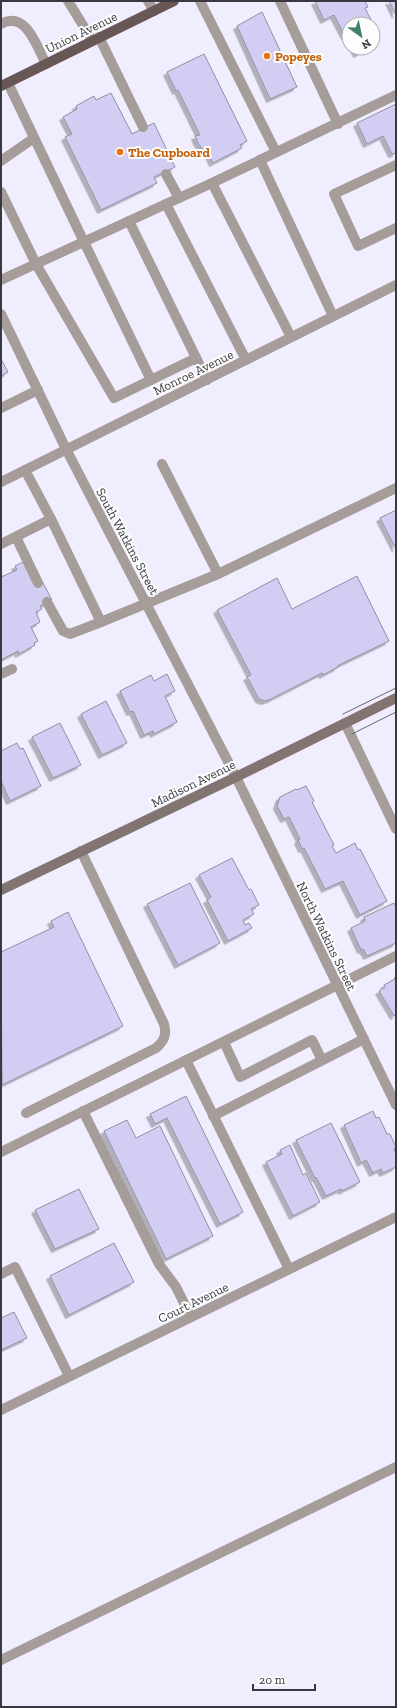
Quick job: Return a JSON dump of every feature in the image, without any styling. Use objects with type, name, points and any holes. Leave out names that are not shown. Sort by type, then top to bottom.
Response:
[{"type":"main road","name":"Union Avenue","points":[[5,85],[174,1]]},
{"type":"street","points":[[68,1],[96,39],[143,127]]},
{"type":"street","points":[[148,1],[154,11]]},
{"type":"street","points":[[200,1],[276,152]]},
{"type":"street","points":[[280,1],[338,124]]},
{"type":"street","points":[[1,24],[6,21],[16,21],[26,26],[46,64]]},
{"type":"street","points":[[5,85],[34,138],[151,380]]},
{"type":"street","points":[[1,280],[338,124],[396,95]]},
{"type":"street","points":[[1,160],[34,138]]},
{"type":"street","points":[[260,160],[333,316]]},
{"type":"street","points":[[396,165],[334,194],[358,246],[396,228]]},
{"type":"street","points":[[166,174],[179,198]]},
{"type":"street","points":[[212,183],[291,337]]},
{"type":"street","points":[[1,192],[36,264],[114,398],[196,358]]},
{"type":"street","points":[[166,204],[246,360]]},
{"type":"street","points":[[130,221],[207,380]]},
{"type":"street","name":"Monroe Avenue","points":[[1,482],[396,285]]},
{"type":"street","name":"South Watkins Street","points":[[1,314],[66,449],[236,778]]},
{"type":"street","points":[[1,408],[38,390]]},
{"type":"street","points":[[162,464],[218,574]]},
{"type":"street","points":[[25,470],[101,622]]},
{"type":"street","points":[[47,602],[63,631],[70,634],[218,574],[396,488]]},
{"type":"street","points":[[1,544],[51,520]]},
{"type":"street","points":[[16,537],[38,583]]},
{"type":"street","points":[[1,674],[12,669]]},
{"type":"street","name":"Madison Avenue","points":[[1,890],[236,778],[396,698]]},
{"type":"street","points":[[345,723],[396,829]]},
{"type":"street","name":"North Watkins Street","points":[[236,778],[396,1105]]},
{"type":"street","points":[[26,1113],[156,1048],[161,1044],[166,1033],[164,1024],[82,851]]},
{"type":"street","points":[[1,1152],[396,956]]},
{"type":"street","points":[[213,1116],[364,1039]]},
{"type":"street","points":[[224,1042],[240,1077],[312,1040],[322,1060]]},
{"type":"street","points":[[186,1060],[288,1270]]},
{"type":"street","points":[[83,1111],[160,1264],[176,1287],[191,1317]]},
{"type":"street","name":"Court Avenue","points":[[1,1410],[396,1217]]},
{"type":"street","points":[[1,1274],[14,1267],[69,1376]]},
{"type":"street","points":[[1,1660],[396,1467]]},
{"type":"building","points":[[315,1],[365,1],[368,7],[365,8],[369,16],[341,16],[341,28],[334,15],[324,20]]},
{"type":"building","points":[[389,1],[396,1],[396,15]]},
{"type":"building","name":"Popeyes","points":[[262,12],[297,87],[270,99],[237,26]]},
{"type":"building","points":[[204,54],[247,141],[240,145],[242,148],[213,163],[206,148],[203,150],[198,143],[195,136],[200,135],[178,90],[176,91],[167,72]]},
{"type":"building","name":"The Cupboard","points":[[111,93],[132,134],[154,123],[175,167],[154,177],[157,183],[101,210],[65,137],[72,134],[63,117],[77,109],[76,106],[94,96],[96,100]]},
{"type":"building","points":[[396,104],[396,153],[392,154],[383,136],[367,144],[357,123]]},
{"type":"building","points":[[1,359],[8,372],[1,376]]},
{"type":"building","points":[[396,510],[396,549],[380,518]]},
{"type":"building","points":[[23,562],[42,581],[52,600],[40,606],[42,609],[36,612],[40,622],[31,627],[38,641],[34,643],[35,645],[19,654],[18,651],[1,660],[1,577],[17,570],[15,566]]},
{"type":"building","points":[[357,576],[389,641],[337,666],[338,667],[323,675],[322,673],[271,699],[265,701],[259,699],[247,677],[251,675],[217,610],[277,578],[292,609]]},
{"type":"building","points":[[167,674],[175,691],[165,696],[177,722],[154,734],[153,731],[144,735],[133,711],[130,712],[120,691],[151,675],[154,681]]},
{"type":"building","points":[[106,701],[127,743],[102,755],[81,714]]},
{"type":"building","points":[[60,723],[81,765],[53,778],[32,737]]},
{"type":"building","points":[[17,743],[20,749],[23,748],[41,786],[10,801],[1,781],[1,751]]},
{"type":"building","points":[[306,786],[314,801],[312,802],[334,845],[332,846],[336,853],[355,843],[358,850],[360,849],[387,901],[360,915],[343,881],[325,889],[304,848],[302,849],[298,840],[300,839],[289,817],[284,819],[277,806],[280,797]]},
{"type":"building","points":[[232,858],[259,905],[251,909],[254,914],[243,920],[245,925],[249,923],[252,928],[228,941],[207,900],[211,897],[199,875]]},
{"type":"building","points":[[190,883],[220,943],[178,965],[147,904]]},
{"type":"building","points":[[394,903],[396,908],[396,943],[367,956],[363,949],[361,950],[351,928],[365,921],[364,917]]},
{"type":"building","points":[[68,912],[123,1026],[2,1085],[1,952],[54,927],[51,921]]},
{"type":"building","points":[[396,977],[396,1015],[394,1016],[379,991],[385,987],[384,985]]},
{"type":"building","points":[[186,1096],[243,1212],[220,1224],[167,1118],[155,1124],[150,1114]]},
{"type":"building","points":[[373,1111],[376,1118],[379,1117],[387,1134],[390,1134],[396,1147],[394,1149],[396,1154],[396,1167],[383,1173],[381,1169],[373,1173],[366,1160],[361,1163],[344,1125]]},
{"type":"building","points":[[127,1120],[136,1138],[160,1126],[213,1236],[166,1259],[104,1131]]},
{"type":"building","points":[[331,1123],[360,1182],[342,1191],[341,1189],[326,1196],[296,1140]]},
{"type":"building","points":[[290,1145],[303,1175],[306,1173],[320,1202],[293,1216],[266,1162],[282,1154],[280,1150]]},
{"type":"building","points":[[79,1189],[99,1229],[55,1249],[35,1210]]},
{"type":"building","points":[[114,1243],[134,1282],[69,1315],[50,1276]]},
{"type":"building","points":[[14,1312],[27,1338],[1,1350],[1,1318]]},
{"type":"tram line","points":[[343,714],[396,688]]},
{"type":"tram line","points":[[352,734],[396,712]]},
{"type":"place","name":"Popeyes","points":[[267,56]]},
{"type":"place","name":"The Cupboard","points":[[120,152]]}]
